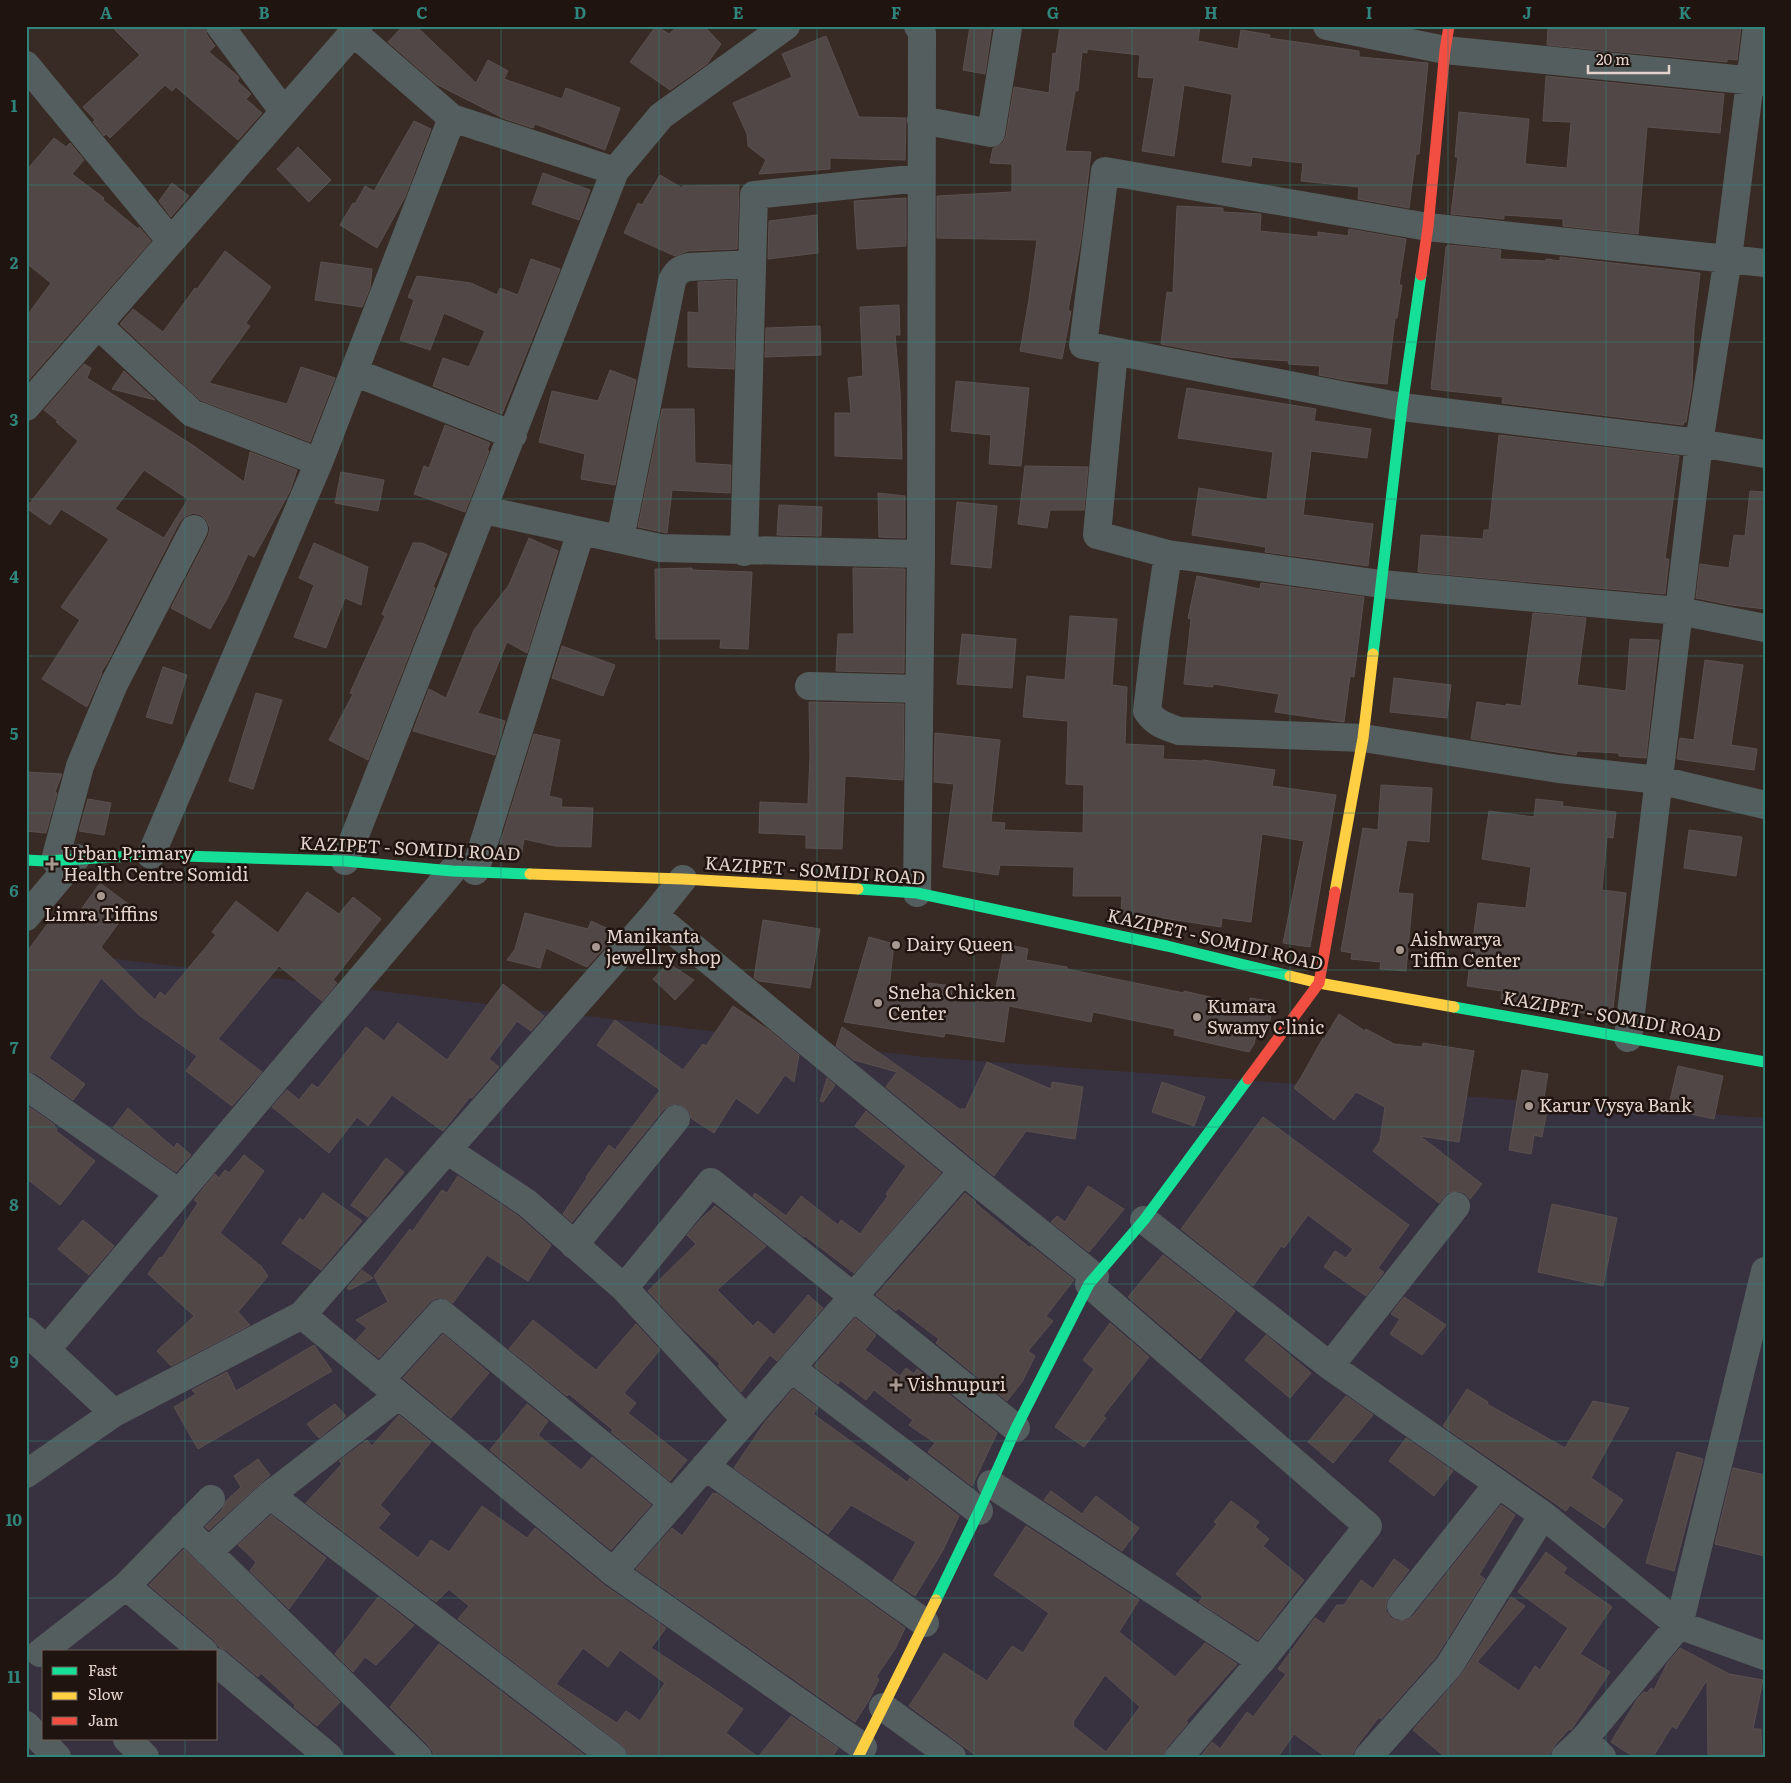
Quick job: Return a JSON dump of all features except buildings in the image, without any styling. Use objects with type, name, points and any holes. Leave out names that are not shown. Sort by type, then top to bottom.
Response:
[{"type":"street","points":[[220,26],[284,112]]},
{"type":"street","points":[[346,861],[616,171],[662,116],[786,26]]},
{"type":"street","points":[[917,893],[921,554],[920,120],[922,34],[918,26]]},
{"type":"street","points":[[1327,26],[1447,38],[1758,81]]},
{"type":"street","points":[[1628,1038],[1699,443],[1758,81],[1757,26]]},
{"type":"street","points":[[920,120],[991,133],[1008,28]]},
{"type":"street","points":[[26,407],[356,29],[452,118],[616,171]]},
{"type":"street","points":[[302,1315],[613,1572],[861,1752],[979,1511],[1016,1428],[1092,1281],[1144,1220],[1319,983],[1362,738],[1402,407],[1428,227],[1447,38]]},
{"type":"street","points":[[26,64],[171,241]]},
{"type":"street","points":[[151,855],[319,462],[452,118]]},
{"type":"street","points":[[1765,263],[1428,227],[1105,171],[1083,345],[1402,407],[1699,443],[1765,454]]},
{"type":"street","points":[[744,552],[754,195],[921,178]]},
{"type":"street","points":[[620,540],[672,281],[681,269],[752,264]]},
{"type":"street","points":[[98,325],[192,413],[319,462]]},
{"type":"street","points":[[1114,351],[1097,535],[1168,554],[1381,584],[1679,611],[1765,628]]},
{"type":"street","points":[[354,372],[513,435]]},
{"type":"street","points":[[484,510],[660,548],[744,552],[921,554]]},
{"type":"street","points":[[26,917],[66,859],[80,766],[114,684],[194,529]]},
{"type":"street","points":[[47,1349],[179,1193],[464,871],[581,531]]},
{"type":"street","points":[[1168,554],[1147,711],[1153,721],[1179,732],[1362,738],[1559,769],[1659,780],[1765,805]]},
{"type":"street","points":[[809,686],[919,689]]},
{"type":"street","name":"KAZIPET - SOMIDI ROAD","points":[[26,860],[151,855],[346,861],[464,871],[683,879],[917,893],[1167,946],[1319,983],[1765,1062]]},
{"type":"street","points":[[26,1474],[114,1413],[302,1315],[654,915],[683,879]]},
{"type":"street","points":[[654,915],[963,1171],[1092,1281],[1368,1526],[1261,1661],[1179,1757]]},
{"type":"street","points":[[26,1086],[179,1193]]},
{"type":"street","points":[[574,1245],[676,1118]]},
{"type":"street","points":[[446,1150],[527,1203],[624,1288],[746,1420]]},
{"type":"street","points":[[613,1572],[963,1171]]},
{"type":"street","points":[[624,1288],[712,1182],[1016,1428]]},
{"type":"street","points":[[1330,1366],[1456,1206]]},
{"type":"street","points":[[1144,1220],[1330,1366],[1543,1515],[1679,1625],[1765,1656]]},
{"type":"street","points":[[1583,1751],[1679,1625],[1765,1271]]},
{"type":"street","points":[[208,1552],[389,1388],[441,1313],[673,1503]]},
{"type":"street","points":[[26,1331],[114,1413]]},
{"type":"street","points":[[791,1368],[979,1511]]},
{"type":"street","points":[[706,1466],[925,1623]]},
{"type":"street","points":[[991,1484],[1261,1661]]},
{"type":"street","points":[[1401,1606],[1498,1484]]},
{"type":"street","points":[[270,1495],[613,1757]]},
{"type":"street","points":[[37,1652],[126,1586],[211,1499]]},
{"type":"street","points":[[1368,1757],[1449,1666],[1543,1515]]},
{"type":"street","points":[[183,1527],[418,1757]]},
{"type":"street","points":[[126,1586],[202,1650]]},
{"type":"street","points":[[218,1664],[329,1757]]},
{"type":"street","points":[[883,1708],[952,1757]]},
{"type":"street","points":[[26,1725],[57,1757]]},
{"type":"street","points":[[128,1740],[145,1757]]},
{"type":"shaded area","name":"Vishnupuri","points":[[26,948],[924,1057],[1765,1118],[1765,1757],[26,1757]]},
{"type":"traffic: fast","points":[[1373,654],[1402,407],[1421,275]]},
{"type":"traffic: fast","points":[[26,860],[45,861],[151,855],[345,861],[452,871],[530,874]]},
{"type":"traffic: fast","points":[[858,889],[917,893],[1167,946],[1290,976]]},
{"type":"traffic: fast","points":[[1454,1007],[1765,1062]]},
{"type":"traffic: fast","points":[[936,1600],[1016,1428],[1089,1284],[1144,1220],[1248,1079]]},
{"type":"traffic: slow","points":[[1335,892],[1363,738],[1373,654]]},
{"type":"traffic: slow","points":[[530,874],[683,879],[858,889]]},
{"type":"traffic: slow","points":[[1290,976],[1454,1007]]},
{"type":"traffic: slow","points":[[858,1757],[936,1600]]},
{"type":"traffic: jam","points":[[1421,275],[1428,227],[1449,26]]},
{"type":"traffic: jam","points":[[1248,1079],[1319,983],[1335,892]]},
{"type":"place","name":"Urban Primary Health Centre Somidi","points":[[52,864]]},
{"type":"place","name":"Limra Tiffins","points":[[101,896]]},
{"type":"place","name":"Dairy Queen","points":[[896,945]]},
{"type":"place","name":"Manikanta jewellry shop","points":[[596,947]]},
{"type":"place","name":"Aishwarya Tiffin Center","points":[[1400,950]]},
{"type":"place","name":"Sneha Chicken Center","points":[[878,1003]]},
{"type":"place","name":"Kumara Swamy Clinic","points":[[1197,1017]]},
{"type":"place","name":"Karur Vysya Bank","points":[[1529,1106]]},
{"type":"place","name":"Vishnupuri","points":[[896,1385]]}]
